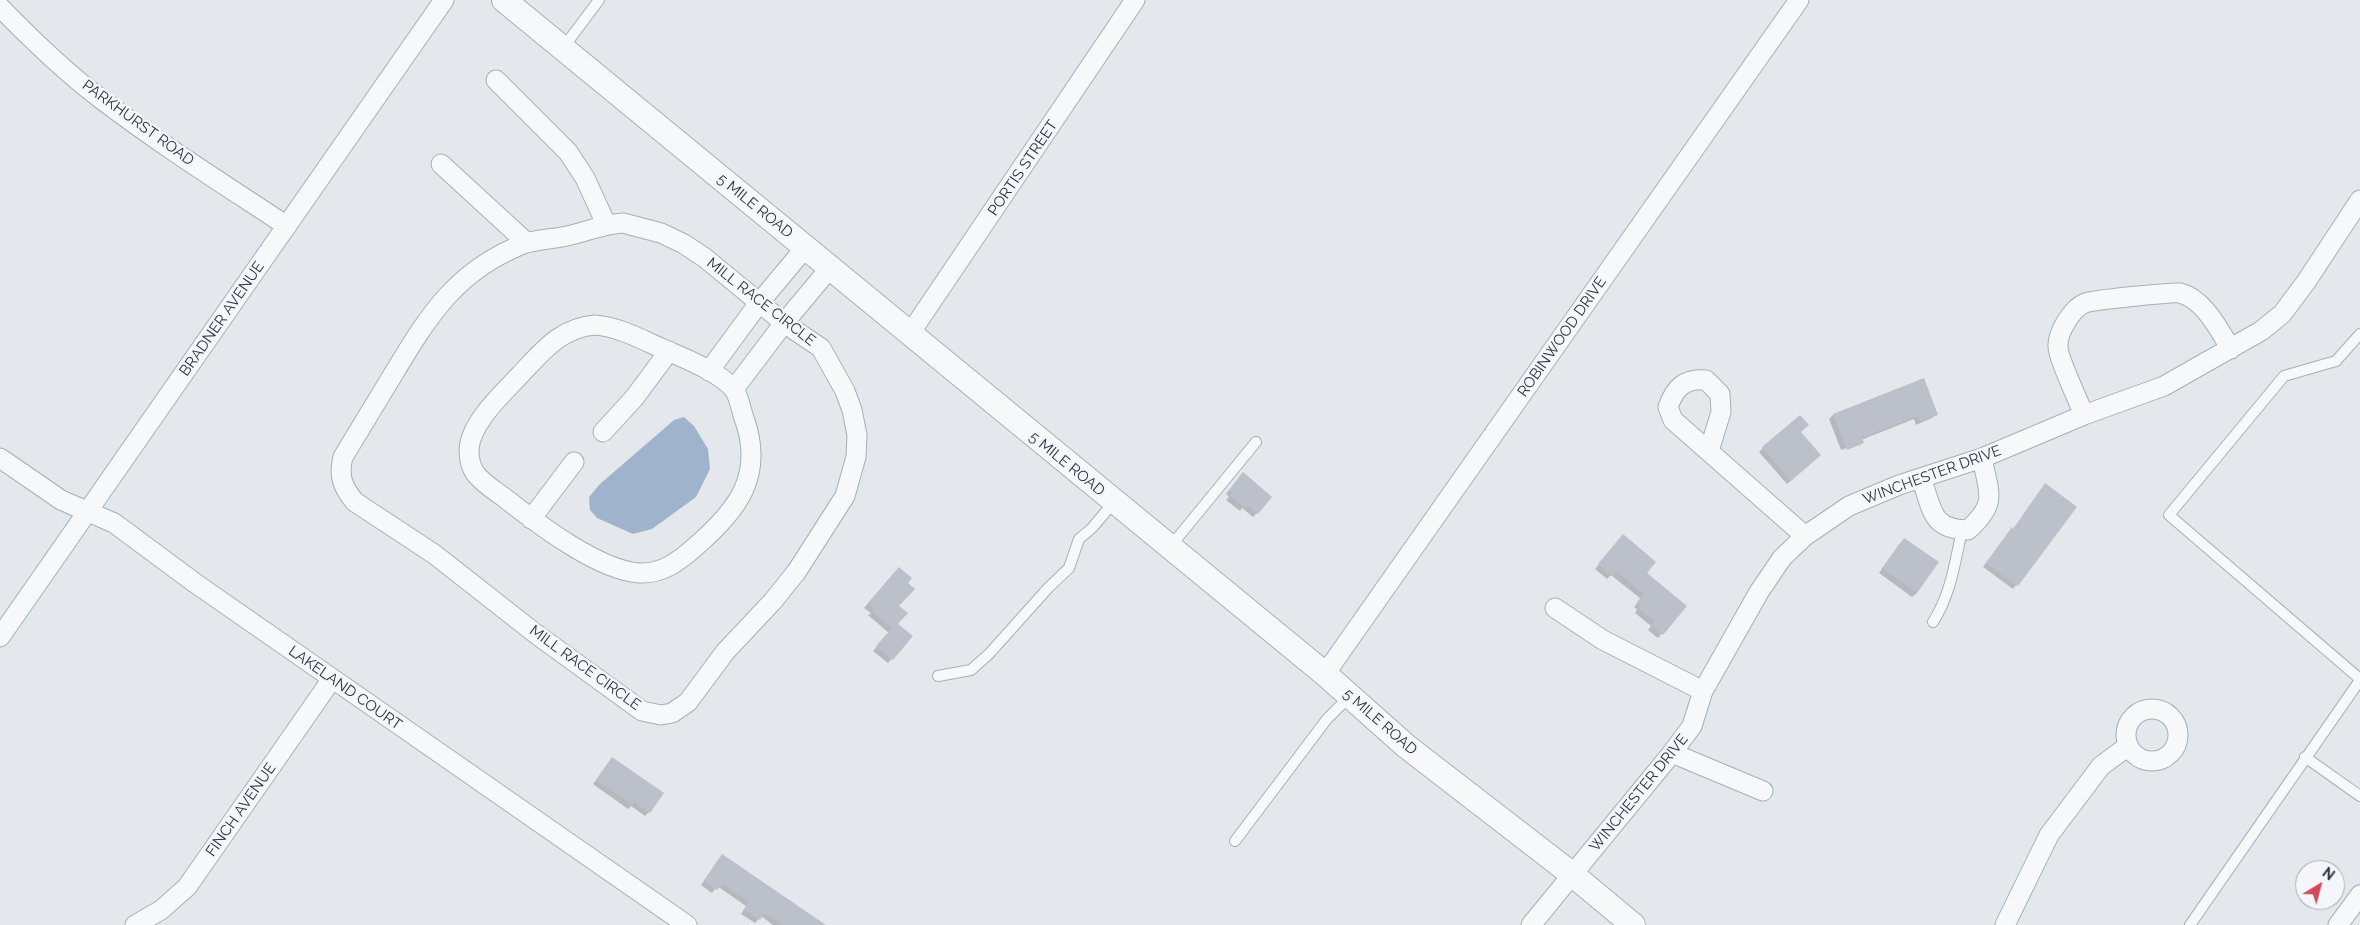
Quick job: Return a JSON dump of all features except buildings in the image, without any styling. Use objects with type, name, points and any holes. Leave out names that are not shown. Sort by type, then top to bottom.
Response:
[{"type":"street","name":"BRADNER AVENUE","points":[[0,637],[444,0]]},
{"type":"street","name":"5 MILE ROAD","points":[[504,0],[909,335],[1325,674],[1406,746],[1573,875],[1633,925]]},
{"type":"street","name":"PORTIS STREET","points":[[909,335],[1135,0]]},
{"type":"street","name":"ROBINWOOD DRIVE","points":[[1325,674],[1799,0]]},
{"type":"street","name":"PARKHURST ROAD","points":[[0,7],[58,63],[100,98],[132,122],[287,226]]},
{"type":"street","points":[[496,80],[568,152],[585,178],[606,224]]},
{"type":"street","points":[[441,164],[527,243]]},
{"type":"street","name":"WINCHESTER DRIVE","points":[[1532,925],[1672,754],[1692,726],[1703,691],[1774,568],[1805,536],[1849,506],[1921,478],[1982,458],[2084,415],[2164,386],[2261,331],[2282,314],[2306,282],[2360,200]]},
{"type":"street","name":"MILL RACE CIRCLE","points":[[622,223],[643,228],[684,244],[705,258],[784,323],[821,348],[846,391],[852,410],[857,435],[856,457],[851,482],[838,510],[797,571],[773,601],[725,652],[688,702],[672,713],[661,715],[642,711],[536,634],[434,554],[355,502],[346,492],[341,480],[340,468],[343,457],[432,312],[450,292],[475,270],[498,256],[527,243],[568,236],[606,224],[622,223]]},
{"type":"street","points":[[709,371],[760,303],[805,248]]},
{"type":"street","points":[[734,389],[784,323],[830,268]]},
{"type":"street","points":[[2084,415],[2058,348],[2062,329],[2069,318],[2084,303],[2151,294],[2181,293],[2203,306],[2231,349]]},
{"type":"street","points":[[595,325],[618,329],[669,351],[709,371],[734,389],[746,423],[751,452],[750,471],[743,493],[722,524],[672,566],[650,573],[637,573],[614,566],[576,549],[531,519],[475,473],[469,451],[470,441],[478,425],[497,399],[550,343],[574,329],[595,325]]},
{"type":"street","points":[[603,432],[635,397],[669,351]]},
{"type":"street","points":[[1709,451],[1805,536]]},
{"type":"street","name":"LAKELAND COURT","points":[[0,458],[61,500],[114,523],[332,679],[687,925]]},
{"type":"street","points":[[1921,478],[1936,521],[1950,530],[1968,530],[1982,518],[1990,502],[1982,458]]},
{"type":"street","points":[[531,519],[574,462]]},
{"type":"street","points":[[1555,608],[1603,640],[1703,691]]},
{"type":"street","name":"FINCH AVENUE","points":[[135,925],[161,910],[187,886],[332,679]]},
{"type":"street","points":[[2005,925],[2049,835],[2101,766],[2128,746]]},
{"type":"street","points":[[1672,754],[1763,791]]},
{"type":"street","points":[[2338,925],[2360,895]]},
{"type":"lane","points":[[563,48],[598,0]]},
{"type":"lane","points":[[2190,925],[2360,679],[2169,515],[2284,376],[2336,361],[2360,334]]},
{"type":"lane","points":[[1170,548],[1256,442]]},
{"type":"lane","points":[[938,676],[971,670],[989,654],[1048,588],[1069,568],[1079,539],[1092,528],[1114,502]]},
{"type":"lane","points":[[1933,622],[1943,606],[1950,588],[1962,530]]},
{"type":"lane","points":[[1235,841],[1327,719],[1350,696]]},
{"type":"lane","points":[[2305,758],[2360,796]]},
{"type":"water","points":[[684,417],[694,426],[708,449],[710,469],[696,497],[652,529],[633,534],[597,518],[590,510],[589,497],[600,484],[674,420]]}]
